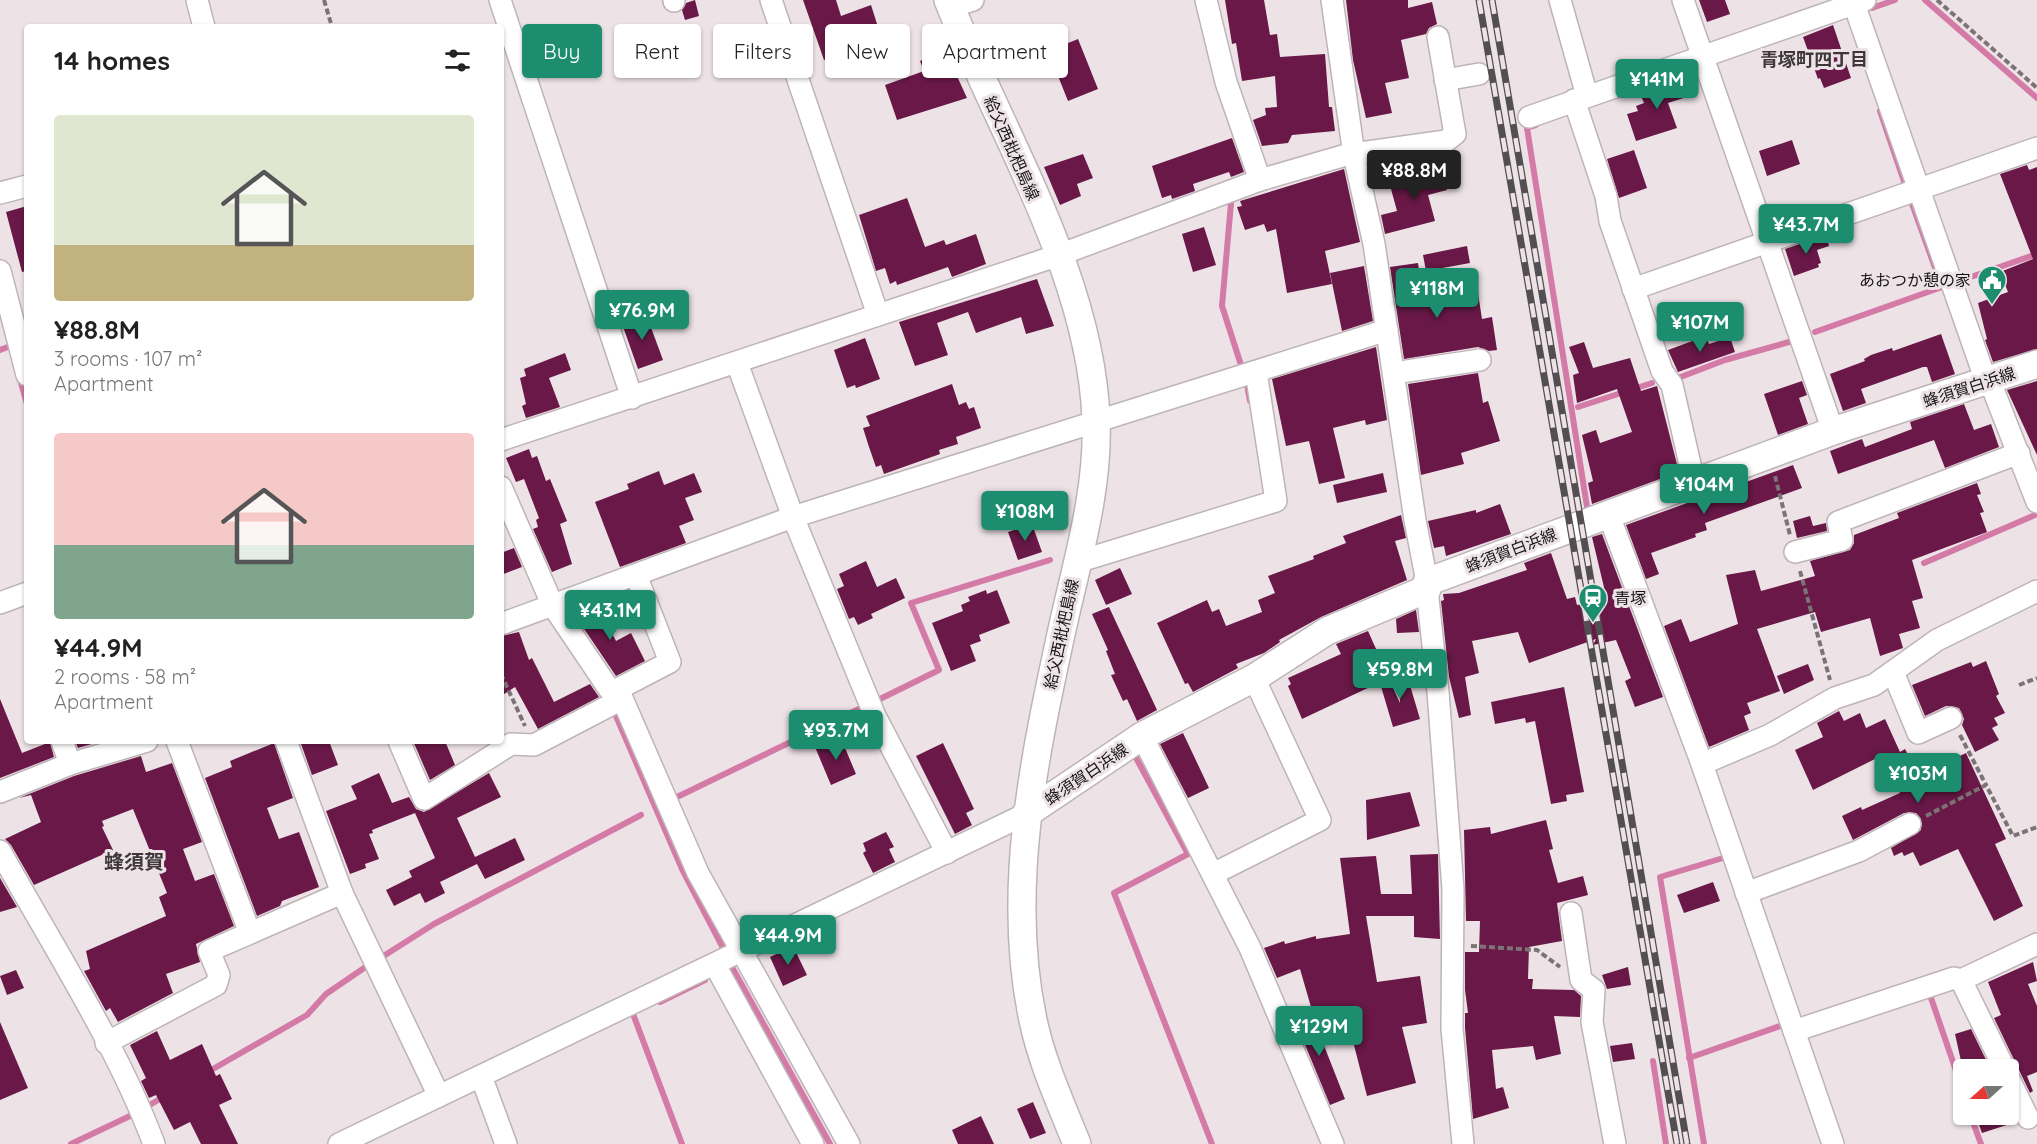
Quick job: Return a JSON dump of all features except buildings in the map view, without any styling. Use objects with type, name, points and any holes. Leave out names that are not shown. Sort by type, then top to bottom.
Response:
[{"type":"main road","name":"給父西枇杷島線","points":[[957,2],[1059,255],[1082,324],[1093,384],[1096,422],[1092,492],[1049,688],[1026,814],[1022,925],[1033,1021],[1046,1065],[1077,1144]]},
{"type":"main road","name":"蜂須賀白浜線","points":[[1026,814],[1142,736],[1254,678],[1328,631],[1427,585],[1608,513],[1833,431],[2037,364]]},
{"type":"street","points":[[197,0],[203,24]]},
{"type":"street","points":[[500,0],[632,398]]},
{"type":"street","points":[[771,0],[878,315]]},
{"type":"street","points":[[1206,0],[1226,82],[1260,180]]},
{"type":"street","points":[[1332,0],[1354,154],[1374,244],[1415,520],[1427,585],[1447,796],[1455,945],[1452,1029],[1462,1144]]},
{"type":"street","points":[[1560,0],[1580,98],[1634,289],[1662,370],[1672,385],[1694,482]]},
{"type":"street","points":[[1683,0],[1833,431]]},
{"type":"street","points":[[1529,117],[1859,2],[1919,190],[1988,380],[2036,498]]},
{"type":"street","points":[[504,439],[1059,255],[1260,180],[1354,154],[1446,141],[1455,134],[1438,37]]},
{"type":"street","points":[[1445,80],[1479,74]]},
{"type":"street","points":[[1634,289],[2037,148]]},
{"type":"street","points":[[0,193],[24,187]]},
{"type":"street","points":[[0,271],[24,363]]},
{"type":"street","points":[[504,623],[793,517],[1387,330]]},
{"type":"street","points":[[1394,374],[1480,360]]},
{"type":"street","points":[[736,363],[793,517],[875,716],[946,853]]},
{"type":"street","points":[[1077,562],[1276,501],[1256,372]]},
{"type":"street","points":[[1795,552],[1842,540],[1838,522],[2019,453]]},
{"type":"street","points":[[504,494],[553,606],[609,688],[620,694],[698,873],[849,1144]]},
{"type":"street","points":[[1608,513],[1702,764],[1833,1144]]},
{"type":"street","points":[[400,744],[424,799],[511,744],[534,745],[670,662],[636,575]]},
{"type":"street","points":[[1702,764],[1770,735],[1834,698],[1874,685],[1937,640],[2037,591]]},
{"type":"street","points":[[0,603],[24,594]]},
{"type":"street","points":[[1893,672],[1918,733],[1951,718]]},
{"type":"street","points":[[1213,874],[1320,820],[1254,678]]},
{"type":"street","points":[[1142,736],[1250,948],[1333,1144]]},
{"type":"street","points":[[63,744],[70,764]]},
{"type":"street","points":[[0,792],[70,764],[137,744]]},
{"type":"street","points":[[178,744],[250,933]]},
{"type":"street","points":[[287,744],[342,893],[439,1096]]},
{"type":"street","points":[[339,1144],[1026,814]]},
{"type":"street","points":[[1746,892],[1859,850],[1910,824]]},
{"type":"street","points":[[0,851],[141,1108],[154,1144]]},
{"type":"street","points":[[106,1043],[216,986],[219,975],[209,951],[342,893]]},
{"type":"street","points":[[1571,913],[1581,980],[1594,990],[1592,1022],[1615,1144]]},
{"type":"street","points":[[1794,1031],[1954,978],[1961,980],[2037,944]]},
{"type":"street","points":[[715,965],[813,1144]]},
{"type":"street","points":[[1961,980],[2000,1059]]},
{"type":"street","points":[[481,1076],[506,1144]]},
{"type":"street","points":[[2019,1100],[2028,1118]]},
{"type":"path","points":[[324,0],[331,24]]},
{"type":"path","points":[[1937,0],[2037,88]]},
{"type":"path","points":[[1769,455],[1834,698]]},
{"type":"path","points":[[2019,685],[2037,678]]},
{"type":"path","points":[[504,680],[534,745]]},
{"type":"path","points":[[1951,718],[2013,836],[2037,827]]},
{"type":"path","points":[[1910,824],[1986,785]]},
{"type":"path","points":[[1455,945],[1537,950],[1570,976],[1581,980]]},
{"type":"waterway","points":[[1872,8],[1895,0]]},
{"type":"waterway","points":[[1925,0],[2037,98]]},
{"type":"waterway","points":[[1880,111],[1906,187]]},
{"type":"waterway","points":[[1536,125],[1527,128],[1588,513]]},
{"type":"waterway","points":[[1815,332],[1942,287],[1911,201]]},
{"type":"waterway","points":[[1231,203],[1222,306],[1241,365]]},
{"type":"waterway","points":[[1965,279],[2037,254]]},
{"type":"waterway","points":[[1678,378],[1725,360],[1789,342]]},
{"type":"waterway","points":[[0,350],[13,345]]},
{"type":"waterway","points":[[19,376],[24,394]]},
{"type":"waterway","points":[[1578,407],[1652,383]]},
{"type":"waterway","points":[[1247,385],[1250,401]]},
{"type":"waterway","points":[[1924,563],[2035,515]]},
{"type":"waterway","points":[[878,700],[939,670],[911,603],[1050,560]]},
{"type":"waterway","points":[[677,797],[861,708]]},
{"type":"waterway","points":[[616,716],[682,869],[723,948]]},
{"type":"waterway","points":[[1135,756],[1188,854],[1114,893],[1212,1144]]},
{"type":"waterway","points":[[382,957],[434,924],[641,815]]},
{"type":"waterway","points":[[1704,1144],[1660,877],[1723,858]]},
{"type":"waterway","points":[[206,1073],[307,1015],[326,994],[367,966]]},
{"type":"waterway","points":[[733,969],[830,1144]]},
{"type":"waterway","points":[[660,1002],[705,980]]},
{"type":"waterway","points":[[1930,995],[1953,1062]]},
{"type":"waterway","points":[[633,1014],[682,1144]]},
{"type":"waterway","points":[[1689,1058],[1783,1025]]},
{"type":"waterway","points":[[1653,1061],[1666,1144]]},
{"type":"waterway","points":[[148,1106],[165,1096]]},
{"type":"waterway","points":[[71,1144],[132,1115]]},
{"type":"waterway","points":[[1974,1125],[1981,1144]]},
{"type":"railway","points":[[1479,0],[1677,1144]]},
{"type":"railway","points":[[1492,0],[1687,1144]]},
{"type":"place","name":"あおつか憩の家","points":[[1992,306]]},
{"type":"place","name":"青塚","points":[[1593,624]]},
{"type":"district","name":"青塚町四丁目","points":[[1814,59]]},
{"type":"district","name":"蜂須賀","points":[[134,861]]}]
